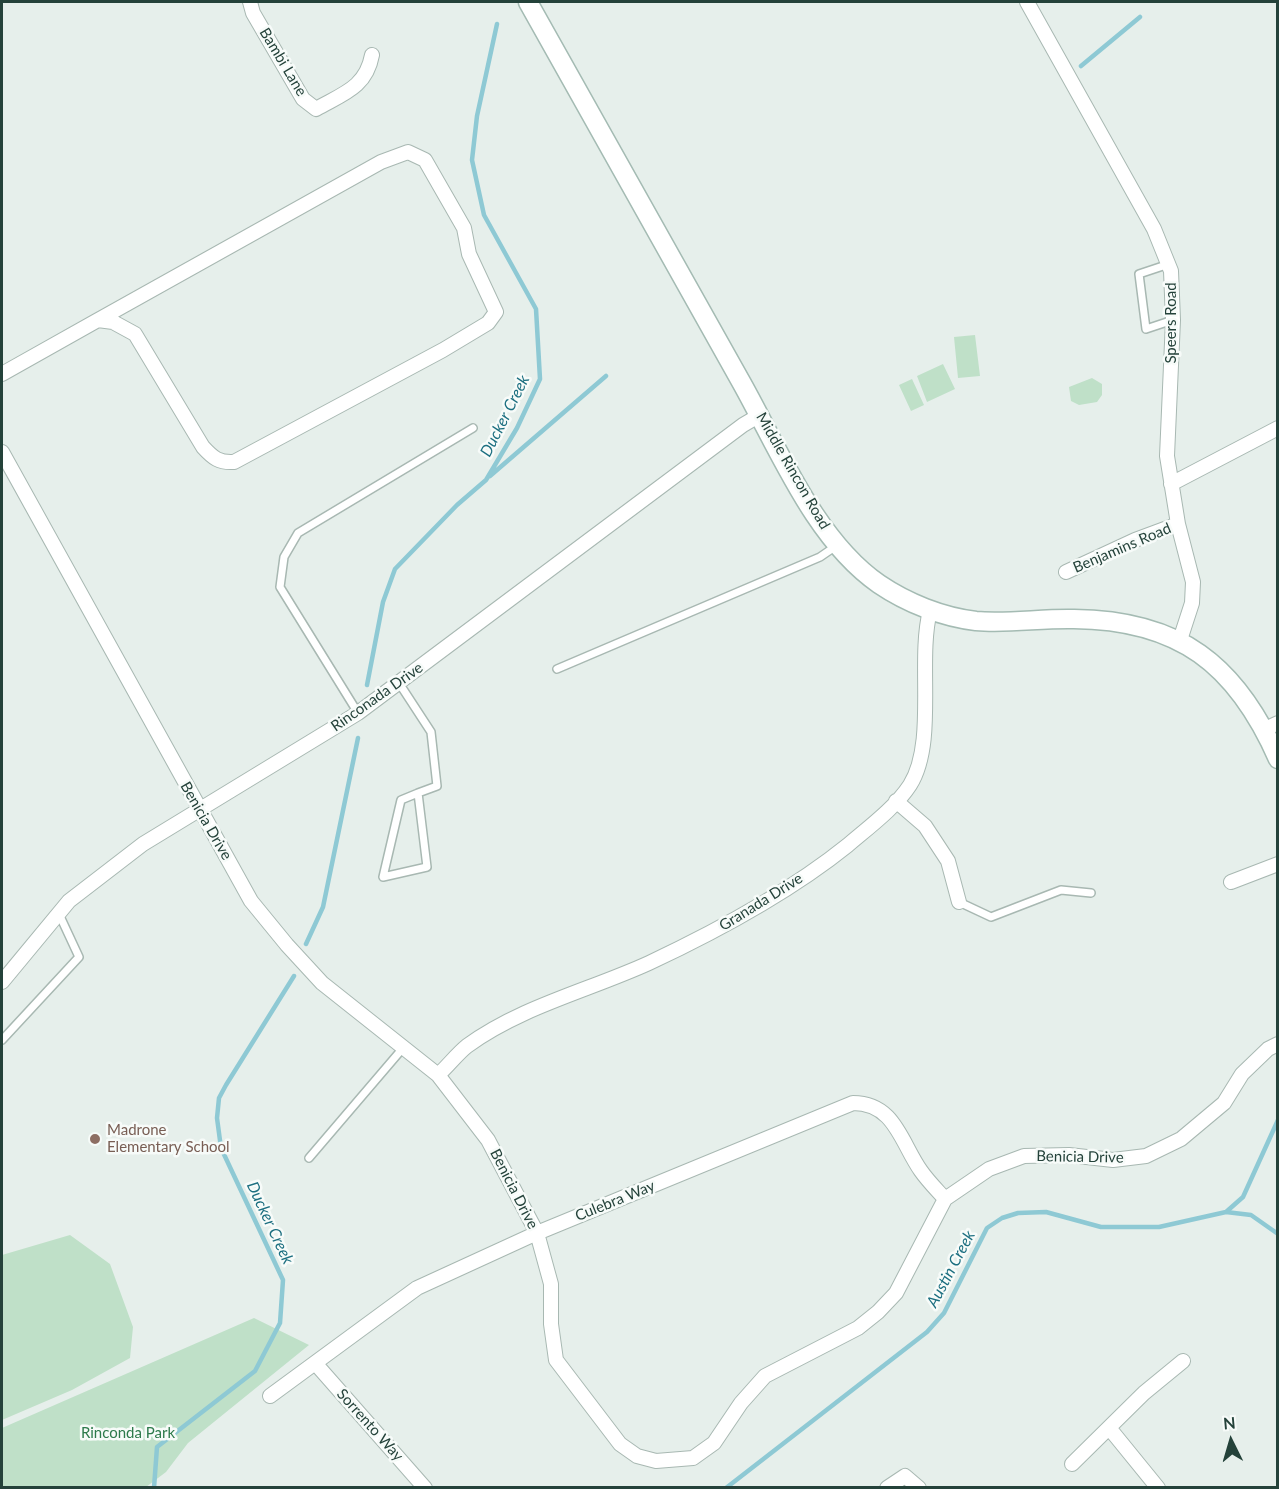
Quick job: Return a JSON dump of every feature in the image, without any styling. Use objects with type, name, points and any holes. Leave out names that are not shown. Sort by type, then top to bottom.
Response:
[{"type":"street","name":"Bambi Lane","points":[[250,2],[253,13],[303,99],[316,109],[360,84],[370,70],[372,55]]},
{"type":"street","name":"Middle Rincon Road","points":[[528,2],[816,515],[838,544],[879,583],[930,610],[976,621],[1074,619],[1112,621],[1144,626],[1180,640],[1216,666],[1271,726],[1278,759]]},
{"type":"street","name":"Speers Road","points":[[1027,2],[1154,229],[1169,264],[1174,288],[1167,456],[1178,524],[1193,582],[1192,603],[1180,640]]},
{"type":"street","points":[[2,374],[98,320],[381,162],[408,152],[425,160],[464,228],[469,254],[496,312],[488,323],[444,350],[234,462],[214,459],[202,447],[135,334],[114,322],[98,320]]},
{"type":"street","name":"Rinconada Drive","points":[[2,981],[69,901],[143,844],[198,809],[291,756],[358,713],[743,425],[760,416]]},
{"type":"street","points":[[1171,484],[1278,428]]},
{"type":"street","name":"Benicia Drive","points":[[2,452],[251,901],[322,983],[438,1075],[488,1140],[537,1233],[551,1284],[552,1344],[562,1371],[621,1444],[637,1456],[673,1462],[693,1458],[714,1443],[741,1403],[765,1376],[850,1333],[878,1312],[896,1293],[945,1200],[989,1168],[1024,1156],[1069,1155],[1113,1160],[1146,1156],[1181,1139],[1224,1103],[1242,1074],[1268,1049],[1278,1044]]},
{"type":"street","name":"Benjamins Road","points":[[1066,572],[1136,540],[1178,524]]},
{"type":"street","name":"Granada Drive","points":[[438,1075],[467,1047],[510,1021],[709,934],[829,860],[896,801],[910,784],[919,762],[923,732],[925,632],[930,610]]},
{"type":"street","points":[[896,801],[924,826],[948,861],[959,902]]},
{"type":"street","points":[[1231,882],[1278,864]]},
{"type":"street","name":"Culebra Way","points":[[270,1396],[417,1288],[537,1233],[853,1103],[866,1103],[889,1117],[920,1170],[945,1200]]},
{"type":"street","points":[[1072,1464],[1144,1393],[1183,1361]]},
{"type":"street","name":"Sorrento Way","points":[[315,1363],[425,1488]]},
{"type":"street","points":[[1110,1429],[1158,1488]]},
{"type":"street","points":[[887,1488],[905,1476],[919,1488]]},
{"type":"lane","points":[[1169,264],[1138,274],[1146,329],[1173,320]]},
{"type":"lane","points":[[358,713],[280,587],[284,556],[298,533],[473,428]]},
{"type":"lane","points":[[557,669],[820,557],[838,544]]},
{"type":"lane","points":[[399,683],[431,732],[436,786],[418,793],[401,800],[383,877],[427,867],[418,793]]},
{"type":"lane","points":[[959,902],[991,917],[1061,890],[1091,893]]},
{"type":"lane","points":[[2,1040],[79,957],[59,914]]},
{"type":"lane","points":[[309,1158],[403,1048]]},
{"type":"green space","points":[[975,335],[980,376],[958,378],[954,337]]},
{"type":"green space","points":[[943,364],[955,389],[927,402],[917,376]]},
{"type":"green space","points":[[1092,378],[1102,384],[1102,395],[1097,402],[1079,405],[1071,401],[1069,387]]},
{"type":"green space","points":[[912,379],[924,405],[911,411],[899,385]]},
{"type":"green space","points":[[70,1235],[110,1264],[133,1327],[130,1358],[72,1390],[2,1420],[2,1255]]},
{"type":"green space","name":"Rinconda Park","points":[[254,1318],[309,1345],[188,1443],[166,1472],[146,1487],[2,1487],[2,1428]]},
{"type":"waterway","points":[[1081,66],[1140,17]]},
{"type":"waterway","name":"Ducker Creek","points":[[367,685],[383,602],[395,569],[457,505],[486,480],[517,428],[540,379],[536,309],[484,215],[472,160],[477,116],[497,24]]},
{"type":"waterway","points":[[490,476],[606,376]]},
{"type":"waterway","name":"Ducker Creek","points":[[306,944],[323,907],[358,738]]},
{"type":"waterway","name":"Ducker Creek","points":[[154,1488],[157,1447],[255,1371],[280,1323],[283,1280],[221,1148],[217,1118],[219,1098],[226,1085],[294,976]]},
{"type":"waterway","points":[[1226,1212],[1243,1197],[1278,1120]]},
{"type":"waterway","name":"Austin Creek","points":[[726,1488],[927,1332],[944,1313],[987,1228],[1002,1218],[1018,1213],[1046,1212],[1101,1227],[1159,1227],[1226,1212],[1251,1215],[1278,1234]]},
{"type":"place","name":"Madrone Elementary School","points":[[95,1139]]}]
